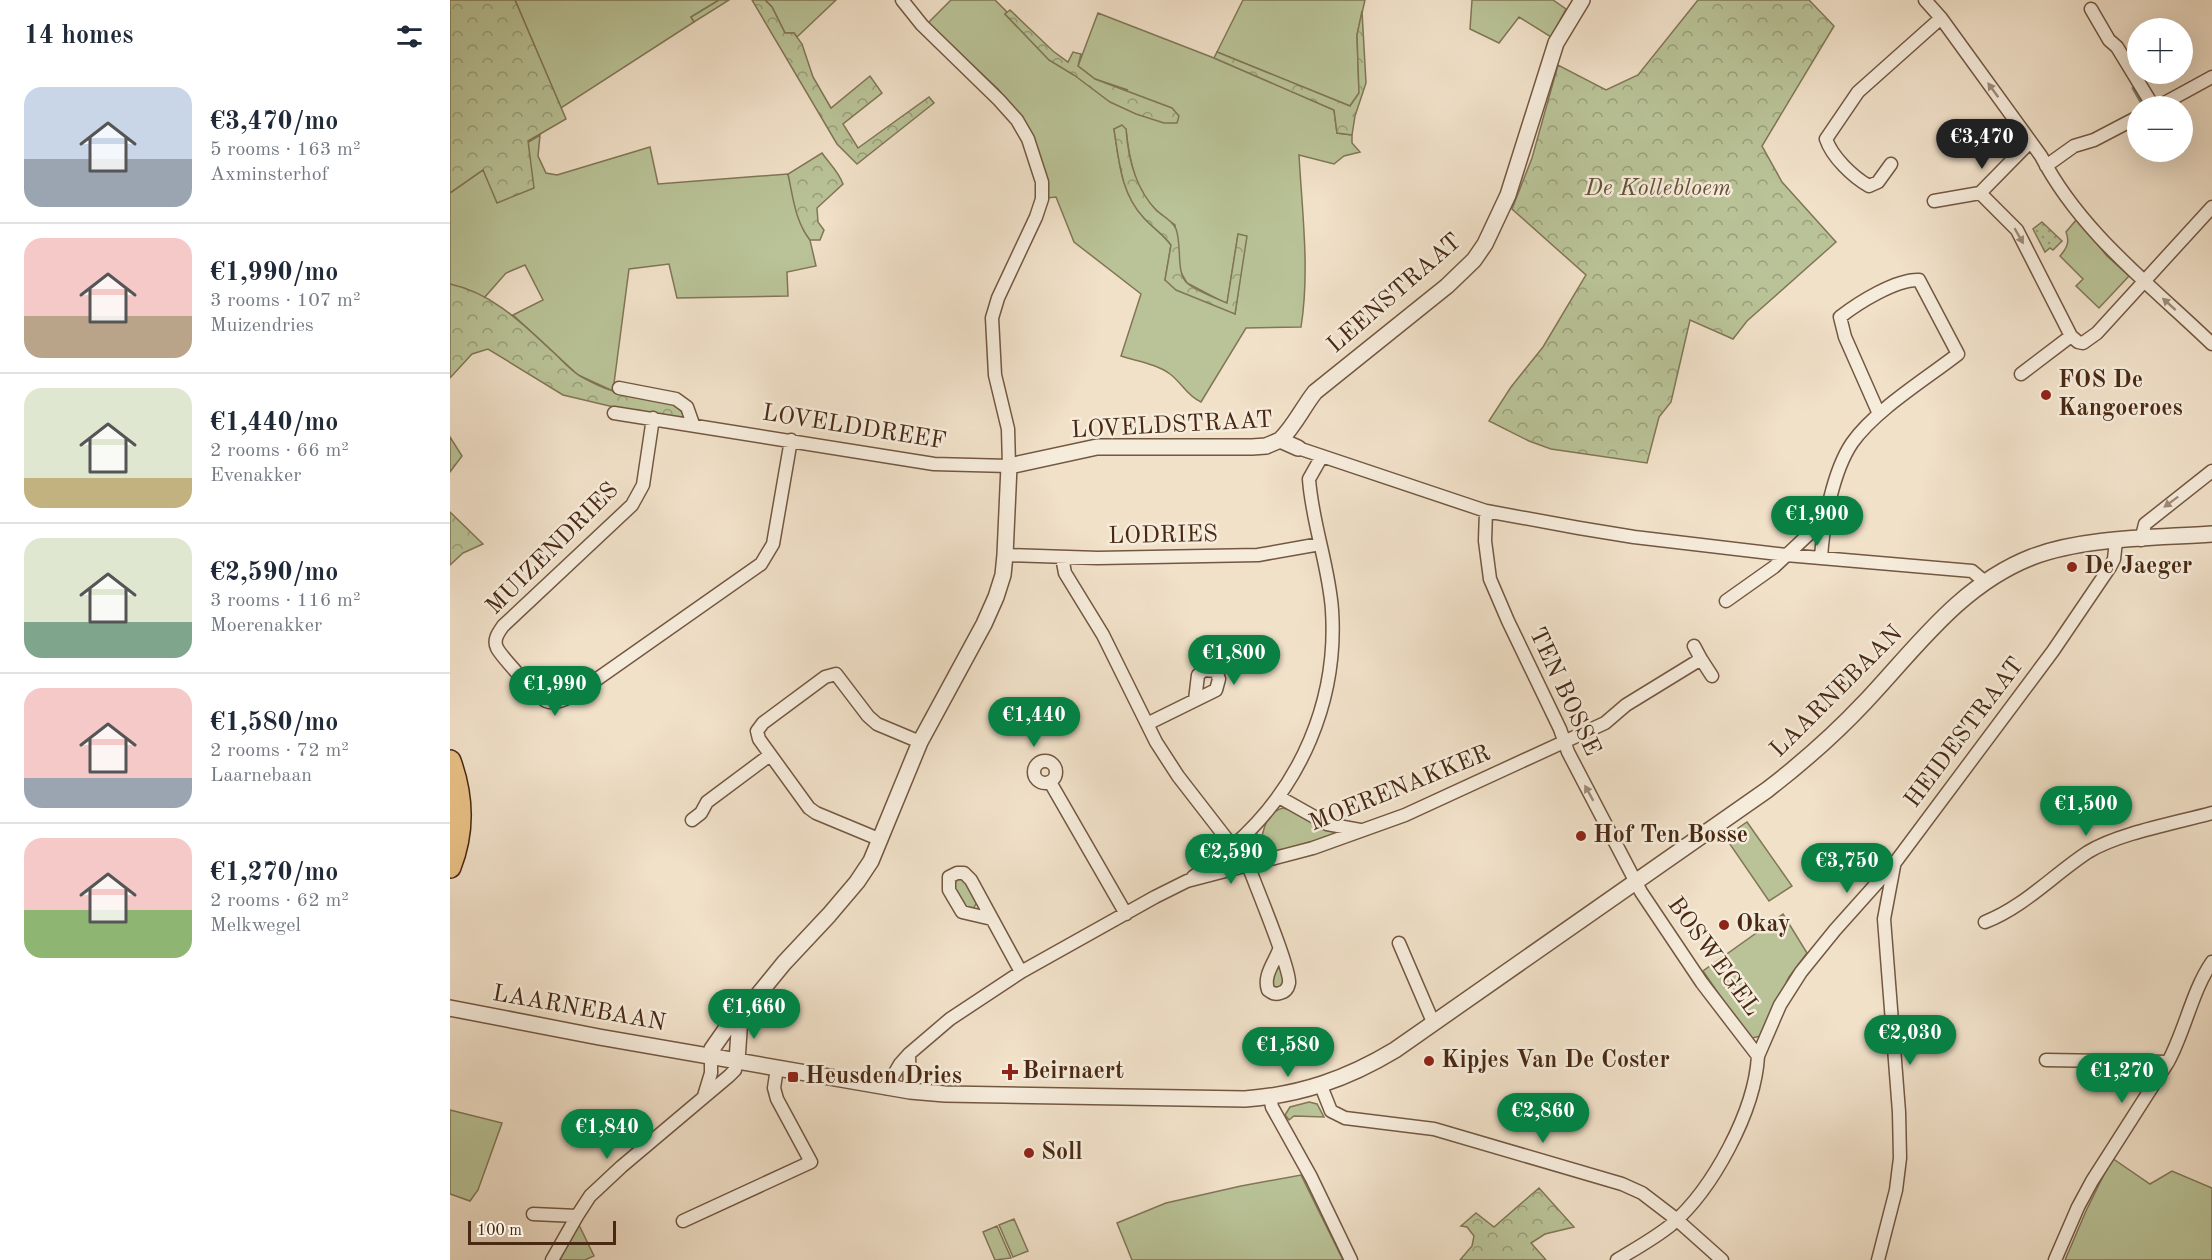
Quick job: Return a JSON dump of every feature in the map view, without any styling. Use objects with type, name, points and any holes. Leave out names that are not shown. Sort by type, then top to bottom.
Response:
[{"type":"highway","points":[[450,761],[457,782],[461,809],[460,835],[450,867]]},
{"type":"street","points":[[704,1096],[711,1073],[712,1049],[726,1029],[740,1017],[784,963],[857,882],[871,861],[920,742],[984,624],[1003,575],[1009,466],[1008,429],[995,375],[992,318],[998,298],[1036,217],[1042,199],[1042,182],[1028,139],[1017,120],[922,25],[902,0]]},
{"type":"street","name":"LEENSTRAAT","points":[[1280,440],[1315,392],[1447,286],[1474,260],[1485,244],[1508,195],[1556,43],[1582,0]]},
{"type":"street","points":[[1925,0],[1941,18],[2093,231],[2144,282],[2212,344]]},
{"type":"street","points":[[2091,9],[2147,96]]},
{"type":"street","points":[[1891,164],[1878,182],[1869,186],[1861,181],[1829,148],[1826,139],[1858,92],[1941,18]]},
{"type":"street","points":[[2177,96],[2212,77]]},
{"type":"street","points":[[2046,165],[2074,146],[2094,140],[2127,123]]},
{"type":"street","points":[[1934,201],[1980,193],[2030,142]]},
{"type":"street","points":[[1980,193],[2017,230],[2071,336],[2083,343],[2097,333],[2212,207]]},
{"type":"street","points":[[1821,558],[1827,517],[1844,458],[1853,442],[1880,414],[1958,354],[1919,280],[1901,283],[1852,308],[1840,317],[1845,337],[1880,414]]},
{"type":"street","points":[[2021,374],[2071,336]]},
{"type":"street","points":[[619,388],[676,399],[687,407],[693,424]]},
{"type":"street","name":"LOVELDDREEF","points":[[614,413],[934,464],[1009,466]]},
{"type":"street","name":"MUIZENDRIES","points":[[653,418],[643,486],[635,500],[496,636],[496,647],[546,702],[559,702],[573,696],[761,564],[773,544],[790,440]]},
{"type":"street","name":"LOVELDSTRAAT","points":[[1009,466],[1097,447],[1252,447],[1266,446],[1280,440],[1486,511],[1634,537],[1786,555],[1972,571],[1978,574],[1984,582]]},
{"type":"street","points":[[1187,881],[1233,847],[1263,817],[1302,761],[1316,729],[1329,676],[1332,642],[1332,608],[1309,479],[1322,456]]},
{"type":"street","points":[[2141,540],[2145,524],[2212,471]]},
{"type":"street","name":"TEN BOSSE","points":[[1486,511],[1485,541],[1490,579],[1564,742],[1636,882]]},
{"type":"street","points":[[1726,601],[1774,567],[1827,517]]},
{"type":"street","name":"LAARNEBAAN","points":[[450,1008],[910,1091],[945,1094],[1214,1100],[1270,1097],[1322,1090],[1369,1065],[1433,1022],[1767,790],[1802,762],[1862,706],[1950,610],[1984,582],[2016,564],[2079,545],[2212,534]]},
{"type":"street","name":"HEIDESTRAAT","points":[[1617,1260],[1656,1235],[1686,1210],[1724,1158],[1747,1104],[1758,1056],[1787,992],[1835,930],[1894,864],[2078,617],[2110,567],[2114,559],[2116,542]]},
{"type":"street","name":"LODRIES","points":[[1005,555],[1135,558],[1258,555],[1320,544]]},
{"type":"street","points":[[1062,558],[1065,573],[1103,635],[1147,724],[1178,776],[1233,847]]},
{"type":"street","points":[[1694,646],[1712,676]]},
{"type":"street","name":"MOERENAKKER","points":[[886,1088],[900,1064],[909,1054],[950,1019],[1021,972],[1187,881],[1312,848],[1440,801],[1605,723],[1626,705],[1701,659]]},
{"type":"street","points":[[881,840],[809,808],[759,739],[757,730],[763,723],[825,677],[836,674],[868,716],[877,724],[920,742]]},
{"type":"street","points":[[1147,724],[1195,700]]},
{"type":"street","points":[[692,820],[701,813],[707,802],[770,755]]},
{"type":"street","points":[[1050,782],[1126,914]]},
{"type":"street","points":[[1279,797],[1327,824],[1362,831]]},
{"type":"street","points":[[1985,922],[2005,914],[2104,843],[2212,813]]},
{"type":"street","points":[[1878,1260],[1896,1190],[1900,1155],[1899,1112],[1884,913],[1894,864]]},
{"type":"street","points":[[1248,865],[1279,950]]},
{"type":"street","name":"BOSWEGEL","points":[[1636,882],[1702,982],[1758,1056]]},
{"type":"street","points":[[1866,896],[1884,913]]},
{"type":"street","points":[[992,919],[1021,972]]},
{"type":"street","points":[[1399,943],[1433,1022]]},
{"type":"street","points":[[2055,1260],[2092,1181],[2178,1044],[2212,962]]},
{"type":"street","points":[[552,1260],[590,1196],[735,1070],[740,1017]]},
{"type":"street","points":[[909,1054],[910,1091]]},
{"type":"street","points":[[2046,1060],[2168,1062]]},
{"type":"street","points":[[683,1221],[812,1162],[777,1099],[774,1088],[777,1068]]},
{"type":"street","points":[[1322,1090],[1331,1111],[1338,1116],[1434,1129],[1600,1176],[1642,1193],[1676,1219],[1722,1260]]},
{"type":"street","points":[[1270,1097],[1272,1107],[1311,1177],[1351,1260]]},
{"type":"street","points":[[533,1214],[577,1216]]},
{"type":"green space","points":[[450,0],[515,0],[566,119],[528,141],[534,188],[497,203],[483,170],[450,193]]},
{"type":"green space","points":[[515,0],[719,0],[691,17],[694,22],[561,108]]},
{"type":"green space","points":[[719,0],[729,0],[694,22],[691,17]]},
{"type":"green space","points":[[752,0],[765,0],[772,7],[785,33],[794,33],[802,44],[813,77],[831,108],[870,76],[882,93],[843,124],[858,148],[929,97],[934,103],[857,164],[837,144]]},
{"type":"green space","points":[[765,0],[836,0],[797,37],[794,33],[785,33],[772,7]]},
{"type":"green space","points":[[951,0],[995,0],[1007,12],[1005,14],[1049,60],[1074,75],[1128,90],[1095,79],[1078,66],[1098,13],[1214,58],[1334,110],[1337,133],[1352,135],[1352,143],[1360,152],[1344,156],[1334,164],[1299,155],[1305,263],[1301,327],[1246,328],[1201,402],[1165,371],[1153,365],[1121,356],[1141,294],[1074,242],[1056,197],[1047,198],[1037,150],[1024,120],[998,89],[928,23]],"holes":[[[1114,129],[1126,129],[1133,169],[1142,192],[1152,206],[1175,225],[1180,271],[1187,283],[1227,304],[1238,235],[1246,236],[1235,314],[1165,280],[1171,245],[1136,209],[1122,176]]]},
{"type":"green space","points":[[1243,0],[1365,0],[1357,35],[1359,93],[1350,106],[1217,52]]},
{"type":"green space","points":[[1472,0],[1553,0],[1566,9],[1551,37],[1519,17],[1499,43],[1470,29]]},
{"type":"green space","name":"De Kollebloem","points":[[1698,0],[1809,0],[1834,26],[1762,146],[1782,182],[1836,242],[1747,321],[1733,339],[1690,320],[1671,402],[1659,417],[1647,463],[1551,449],[1489,421],[1511,387],[1543,347],[1586,275],[1512,209],[1532,158],[1558,65],[1606,90],[1638,75]]},
{"type":"green space","points":[[1010,10],[1053,51],[1068,62],[1073,52],[1081,54],[1078,66],[1095,79],[1172,108],[1179,116],[1177,123],[1164,123],[1110,102],[1074,75],[1049,60],[1005,14]]},
{"type":"green space","points":[[1362,11],[1366,83],[1355,116],[1352,135],[1337,133],[1334,110],[1214,58],[1217,52],[1350,106],[1359,93],[1357,35]]},
{"type":"green space","points":[[1122,125],[1126,129],[1131,162],[1143,193],[1156,210],[1175,226],[1179,242],[1181,271],[1189,285],[1227,303],[1238,234],[1247,236],[1235,314],[1176,290],[1165,280],[1171,245],[1136,209],[1130,198],[1122,176],[1114,129]]},
{"type":"green space","points":[[540,135],[538,156],[546,173],[557,175],[650,147],[658,184],[788,174],[804,231],[810,240],[816,266],[787,272],[788,296],[677,298],[669,264],[629,269],[613,391],[578,375],[513,315],[543,300],[525,265],[506,273],[484,298],[450,284],[450,193]]},
{"type":"green space","points":[[822,153],[843,184],[817,208],[818,222],[824,230],[820,240],[810,240],[798,217],[788,174]]},
{"type":"green space","points":[[2077,219],[2107,256],[2129,276],[2099,308],[2076,286],[2083,279],[2060,256],[2067,245],[2066,232]]},
{"type":"green space","points":[[2042,222],[2062,241],[2053,250],[2050,248],[2045,252],[2033,229]]},
{"type":"green space","points":[[450,284],[479,294],[506,310],[580,376],[613,391],[664,398],[680,409],[685,418],[618,408],[563,395],[488,349],[472,354],[450,378]]},
{"type":"green space","points":[[450,437],[462,456],[450,472]]},
{"type":"green space","points":[[450,512],[483,544],[463,553],[450,565]]},
{"type":"green space","points":[[1283,808],[1333,831],[1335,835],[1258,857],[1267,821],[1271,815]]},
{"type":"green space","points":[[1747,822],[1792,886],[1769,901],[1725,837]]},
{"type":"green space","points":[[1257,832],[1251,859],[1223,865],[1223,861]]},
{"type":"green space","points":[[956,877],[965,879],[977,902],[973,909],[967,909],[953,886]]},
{"type":"green space","points":[[1783,914],[1807,953],[1789,977],[1761,1036],[1752,1038],[1703,971]]},
{"type":"green space","points":[[1277,966],[1284,979],[1283,985],[1279,988],[1274,987],[1271,983]]},
{"type":"green space","points":[[1309,1102],[1317,1104],[1324,1117],[1294,1116],[1289,1120],[1285,1115],[1290,1107]]},
{"type":"green space","points":[[450,1110],[502,1123],[478,1190],[470,1201],[450,1194]]},
{"type":"green space","points":[[2112,1158],[2150,1184],[2172,1171],[2212,1188],[2212,1260],[2065,1260]]},
{"type":"green space","points":[[1301,1175],[1343,1260],[1132,1260],[1117,1223],[1166,1203]]},
{"type":"green space","points":[[1539,1188],[1574,1227],[1545,1234],[1531,1243],[1546,1260],[1460,1260],[1472,1246],[1474,1236],[1467,1227],[1461,1226],[1476,1213],[1494,1227]]},
{"type":"green space","points":[[1014,1219],[1028,1251],[1013,1257],[999,1225]]},
{"type":"green space","points":[[579,1225],[594,1256],[585,1260],[557,1260]]},
{"type":"green space","points":[[997,1226],[1011,1258],[995,1260],[983,1232]]},
{"type":"waterway","points":[[2133,88],[2138,96]]},
{"type":"place","name":"FOS De Kangoeroes","points":[[2046,395]]},
{"type":"place","name":"De Jaeger","points":[[2072,567]]},
{"type":"place","name":"Hof Ten Bosse","points":[[1581,836]]},
{"type":"place","name":"Okay","points":[[1724,925]]},
{"type":"place","name":"Kipjes Van De Coster","points":[[1429,1061]]},
{"type":"place","name":"Beirnaert","points":[[1010,1072]]},
{"type":"place","name":"Heusden Dries","points":[[793,1077]]},
{"type":"place","name":"Soll","points":[[1029,1153]]}]
